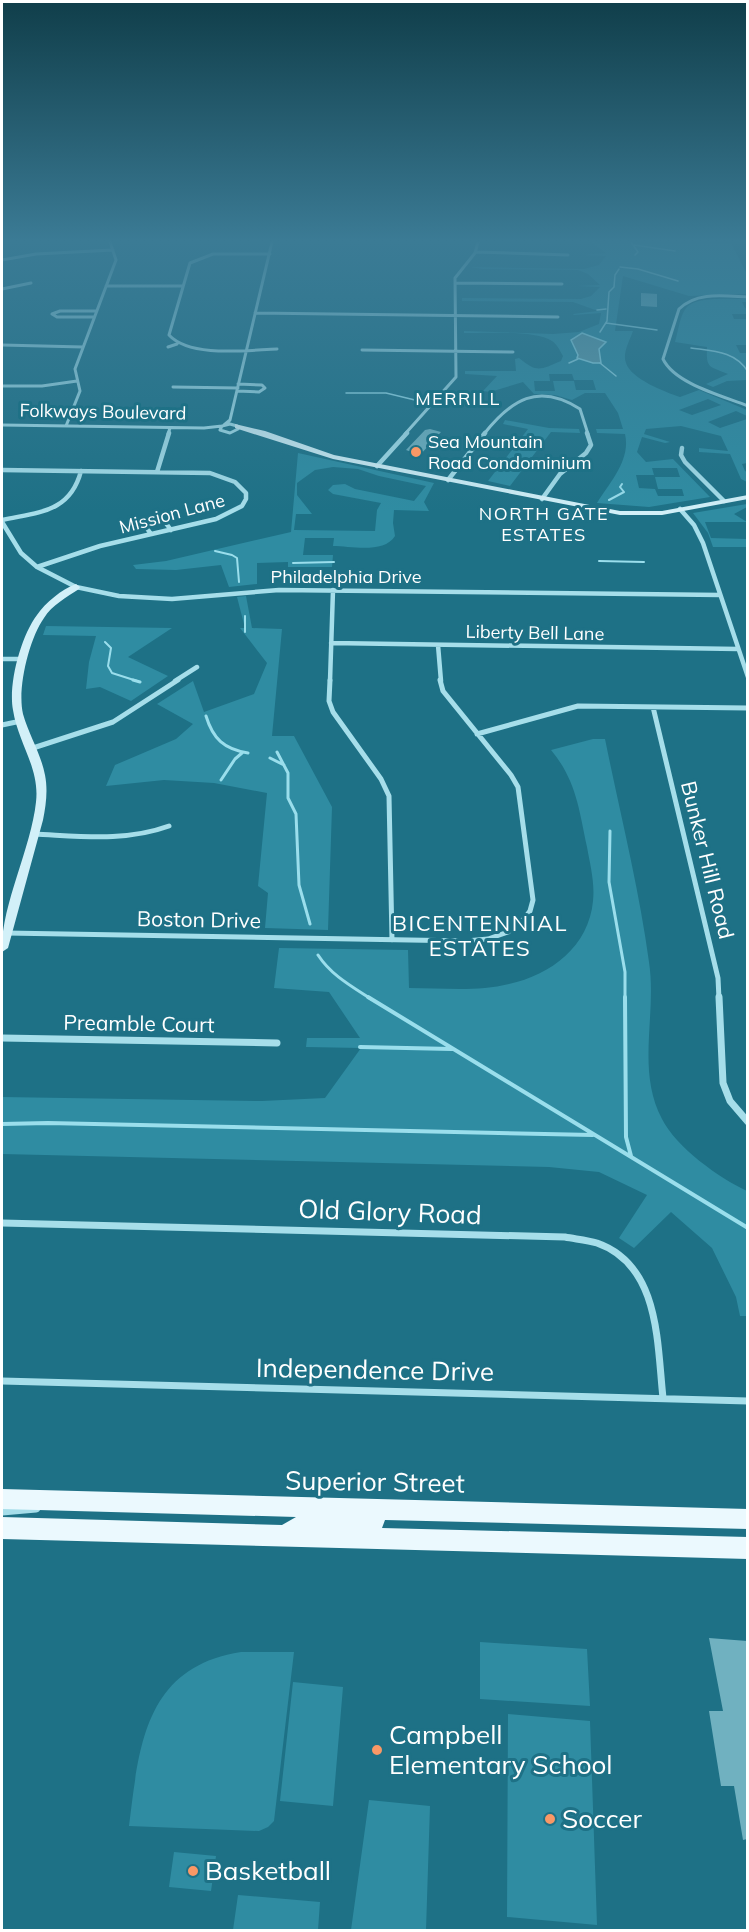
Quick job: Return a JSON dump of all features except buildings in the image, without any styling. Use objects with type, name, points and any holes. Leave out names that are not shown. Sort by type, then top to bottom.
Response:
[{"type":"main road","name":"Superior Street","points":[[2,1499],[747,1519]]},
{"type":"main road","points":[[282,1536],[311,1521],[374,1521],[376,1514],[371,1509]]},
{"type":"main road","points":[[2,1528],[747,1548]]},
{"type":"main road","points":[[724,1548],[747,1535]]},
{"type":"street","points":[[66,426],[79,394],[74,372],[88,332]]},
{"type":"street","points":[[170,332],[169,335],[177,344]]},
{"type":"street","points":[[223,428],[230,420],[251,332]]},
{"type":"street","points":[[377,466],[453,382],[457,371],[456,332]]},
{"type":"street","points":[[671,332],[663,356],[665,365],[676,375],[747,405]]},
{"type":"street","points":[[168,347],[177,344],[197,348],[277,349]]},
{"type":"street","points":[[2,345],[83,347]]},
{"type":"street","points":[[362,350],[513,352]]},
{"type":"street","points":[[2,386],[42,386],[77,381]]},
{"type":"street","points":[[173,387],[238,388],[259,392],[266,388],[260,384],[238,388]]},
{"type":"street","points":[[448,480],[508,407],[525,399],[551,398],[567,402],[580,409],[592,443],[586,453],[560,474],[542,499]]},
{"type":"street","points":[[230,420],[235,428]]},
{"type":"street","name":"Folkways Boulevard","points":[[2,425],[223,428]]},
{"type":"street","points":[[2,470],[157,472],[170,428]]},
{"type":"street","points":[[223,428],[235,428]]},
{"type":"street","points":[[223,428],[267,433],[314,452],[377,466],[628,514],[657,513],[747,497]]},
{"type":"street","points":[[682,448],[681,455],[685,462],[724,501]]},
{"type":"street","points":[[2,521],[42,510],[64,501],[74,490],[81,471]]},
{"type":"street","name":"Mission Lane","points":[[37,567],[83,551],[225,516],[242,505],[246,495],[238,482],[222,475],[157,472]]},
{"type":"street","points":[[680,509],[700,536],[747,677]]},
{"type":"street","points":[[151,534],[143,523],[151,517],[161,518],[171,530]]},
{"type":"street","name":"Philadelphia Drive","points":[[2,521],[21,553],[37,567],[76,587],[119,596],[162,599],[265,590],[720,595]]},
{"type":"street","points":[[2,948],[40,812],[42,790],[39,767],[21,721],[15,693],[24,659],[40,615],[76,587]]},
{"type":"street","points":[[333,590],[329,696],[331,707],[381,779],[390,799],[392,940]]},
{"type":"street","name":"Liberty Bell Lane","points":[[331,643],[738,649]]},
{"type":"street","name":"Boston Drive","points":[[6,933],[475,941],[492,939],[517,926],[531,907],[533,894],[521,794],[515,780],[442,687],[438,645]]},
{"type":"street","points":[[2,659],[24,659]]},
{"type":"street","points":[[33,748],[113,722],[197,667]]},
{"type":"street","points":[[477,734],[572,707],[747,708]]},
{"type":"street","name":"Bunker Hill Road","points":[[652,707],[718,978],[723,1083],[733,1106],[747,1122]]},
{"type":"street","points":[[2,726],[21,721]]},
{"type":"street","points":[[34,834],[135,836],[158,832],[169,826]]},
{"type":"street","name":"Preamble Court","points":[[2,1038],[277,1043]]},
{"type":"street","name":"Old Glory Road","points":[[2,1222],[565,1237],[592,1241],[617,1253],[636,1271],[646,1286],[652,1304],[663,1398]]},
{"type":"street","name":"Independence Drive","points":[[2,1382],[747,1401]]},
{"type":"street","points":[[2,1511],[29,1510],[50,1501]]},
{"type":"shaded area","points":[[464,332],[553,334],[633,332],[625,359],[629,369],[641,379],[680,397],[699,390],[747,410],[747,416],[736,411],[708,422],[720,428],[747,419],[747,463],[742,464],[747,472],[747,482],[741,479],[730,454],[699,452],[699,448],[728,451],[721,436],[681,426],[646,429],[644,434],[670,442],[665,443],[642,437],[637,452],[646,462],[673,459],[710,497],[649,507],[597,503],[622,462],[626,444],[625,434],[597,433],[596,429],[623,429],[618,413],[605,393],[585,393],[572,400],[555,395],[534,394],[523,382],[490,392],[483,391],[497,376],[465,374],[465,371],[516,371],[515,359],[519,358],[530,366],[543,368],[561,361],[563,356],[554,342],[544,337]],"holes":[[[549,374],[572,374],[574,380],[593,380],[596,390],[576,390],[574,381],[553,381],[555,391],[535,391],[534,381],[550,381]],[[708,399],[721,405],[692,415],[679,410]],[[652,468],[677,468],[680,477],[655,477],[658,489],[682,489],[684,496],[658,496],[655,489],[639,488],[636,475],[654,475]]]},
{"type":"shaded area","points":[[678,332],[747,332],[747,345],[736,345],[740,353],[747,353],[747,380],[727,381],[713,387],[706,384],[728,374],[710,366],[707,359],[707,347],[675,342]]},
{"type":"shaded area","points":[[582,333],[606,342],[599,349],[601,363],[577,358],[578,355],[571,340]]},
{"type":"shaded area","points":[[505,420],[549,428],[579,429],[580,433],[551,432],[510,486],[488,481],[528,429],[503,424]]},
{"type":"shaded area","points":[[298,453],[434,483],[424,502],[429,511],[394,510],[395,536],[383,545],[367,548],[333,546],[334,538],[305,538],[303,555],[333,555],[332,567],[288,567],[288,562],[257,563],[257,584],[229,587],[221,565],[176,570],[136,569],[133,565],[166,561],[291,532]],"holes":[[[333,467],[358,469],[426,486],[414,501],[355,489],[345,484],[333,485],[328,490],[333,494],[381,503],[377,510],[375,531],[294,530],[296,514],[312,514],[297,495],[297,483],[315,470]]]},
{"type":"shaded area","points":[[747,504],[747,507],[734,514],[747,522],[705,522],[711,538],[747,539],[747,547],[713,547],[708,533],[693,513]]},
{"type":"shaded area","points":[[246,596],[252,628],[282,629],[272,736],[294,736],[332,807],[328,930],[265,928],[268,893],[258,886],[267,793],[214,783],[164,780],[106,786],[115,765],[176,739],[193,724],[157,704],[193,681],[204,712],[254,694],[267,663],[240,628],[245,628],[237,597]]},
{"type":"shaded area","points":[[46,626],[172,628],[128,657],[168,676],[131,701],[100,687],[86,689],[89,662],[96,636],[43,635]]},
{"type":"shaded area","points":[[593,739],[605,739],[645,934],[651,982],[649,1062],[654,1100],[669,1130],[688,1151],[711,1170],[747,1191],[747,1316],[740,1316],[736,1297],[712,1248],[671,1212],[634,1248],[619,1238],[647,1195],[599,1172],[549,1167],[2,1154],[2,1097],[262,1101],[325,1098],[361,1048],[306,1047],[307,1038],[360,1038],[329,992],[274,988],[279,948],[408,950],[409,988],[472,989],[497,986],[525,980],[553,966],[576,945],[584,932],[593,901],[593,880],[575,795],[566,772],[551,750]]},
{"type":"shaded area","points":[[480,1642],[587,1649],[590,1706],[480,1699]]},
{"type":"shaded area","points":[[241,1652],[294,1652],[274,1821],[259,1831],[129,1826],[143,1741],[152,1715],[166,1693],[184,1675],[209,1661]]},
{"type":"shaded area","points":[[293,1682],[343,1687],[333,1806],[280,1801]]},
{"type":"shaded area","name":"Soccer","points":[[508,1714],[590,1721],[597,1925],[507,1917]]},
{"type":"shaded area","points":[[369,1800],[430,1806],[426,1930],[351,1930]]},
{"type":"shaded area","name":"Basketball","points":[[174,1852],[216,1856],[211,1891],[169,1887]]},
{"type":"shaded area","points":[[238,1895],[320,1902],[318,1930],[233,1930]]},
{"type":"waterway","points":[[691,348],[723,353],[737,360],[748,372]]},
{"type":"waterway","points":[[569,363],[578,359]]},
{"type":"waterway","points":[[600,363],[616,376]]},
{"type":"waterway","points":[[346,393],[386,393],[419,401]]},
{"type":"waterway","points":[[609,500],[624,492],[620,487],[622,484]]},
{"type":"waterway","points":[[215,551],[237,558],[239,582]]},
{"type":"waterway","points":[[599,561],[644,562]]},
{"type":"waterway","points":[[293,563],[334,562]]},
{"type":"waterway","points":[[245,616],[245,632]]},
{"type":"waterway","points":[[105,642],[111,648],[108,666],[112,673],[137,681]]},
{"type":"waterway","points":[[133,680],[140,682]]},
{"type":"waterway","points":[[206,716],[212,731],[221,742],[232,749],[248,753]]},
{"type":"waterway","points":[[277,752],[284,765]]},
{"type":"waterway","points":[[221,780],[235,759],[242,753]]},
{"type":"waterway","points":[[270,758],[284,765]]},
{"type":"waterway","points":[[284,765],[288,773],[288,798],[296,814],[299,885],[310,924]]},
{"type":"waterway","points":[[610,831],[609,882],[625,972],[625,997]]},
{"type":"waterway","points":[[318,955],[335,974],[371,999]]},
{"type":"waterway","points":[[368,997],[748,1228]]},
{"type":"waterway","points":[[625,997],[626,1137],[631,1156]]},
{"type":"waterway","points":[[360,1047],[452,1049]]},
{"type":"waterway","points":[[2,1124],[48,1123],[593,1135]]},
{"type":"place","name":"Sea Mountain Road Condominium","points":[[416,452]]},
{"type":"place","name":"Campbell Elementary School","points":[[377,1750]]},
{"type":"place","name":"Soccer","points":[[550,1819]]},
{"type":"place","name":"Basketball","points":[[193,1871]]},
{"type":"district","name":"MERRILL","points":[[458,399]]},
{"type":"district","name":"NORTH GATE ESTATES","points":[[544,524]]},
{"type":"district","name":"BICENTENNIAL ESTATES","points":[[480,936]]}]
